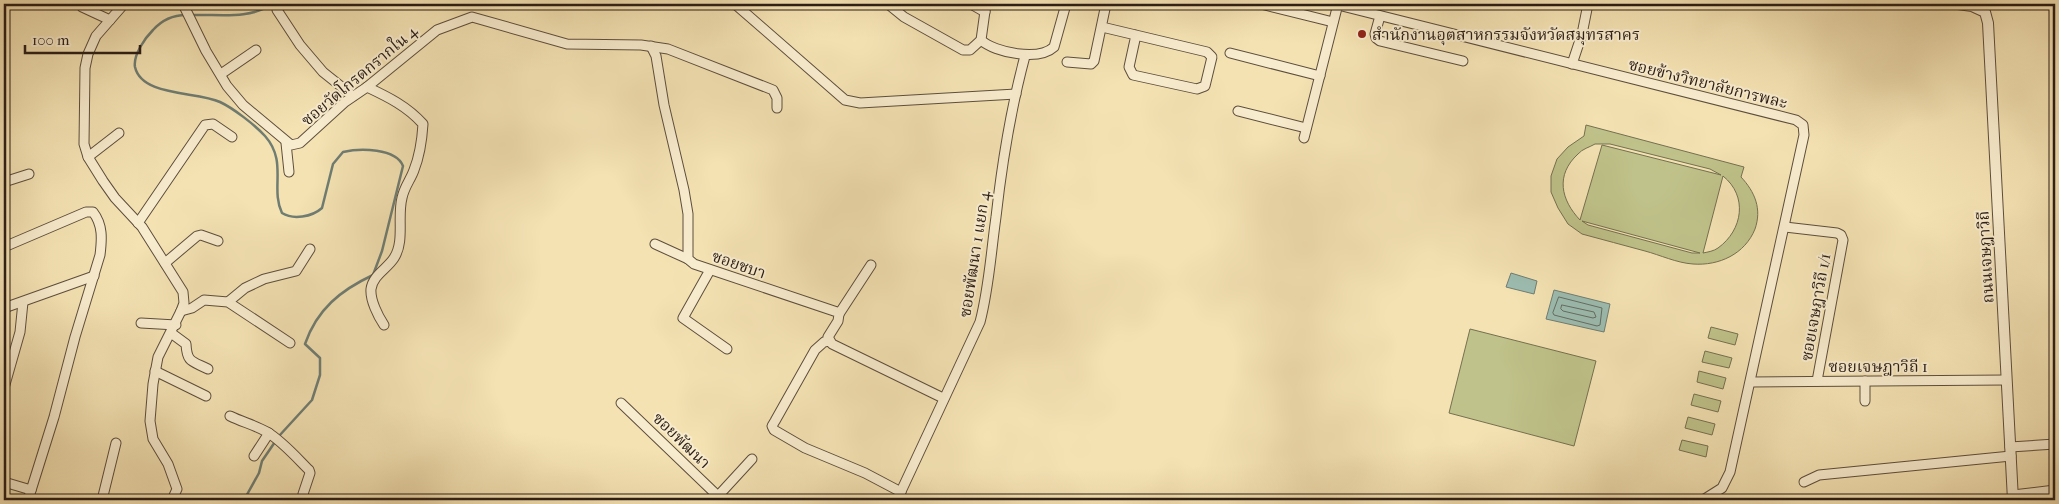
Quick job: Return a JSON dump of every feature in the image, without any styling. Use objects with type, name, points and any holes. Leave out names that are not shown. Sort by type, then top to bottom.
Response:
[{"type":"street","points":[[80,4],[82,7],[110,20]]},
{"type":"street","points":[[124,4],[93,41],[86,60],[86,151],[115,198],[138,223],[183,292],[184,303],[173,329],[162,347],[155,371],[151,403],[151,432],[156,446],[168,464],[176,486],[177,493],[172,500]]},
{"type":"street","points":[[734,4],[845,100],[860,103],[1016,94]]},
{"type":"street","points":[[888,4],[904,17],[963,50],[970,50],[981,40],[986,8],[971,4]]},
{"type":"street","points":[[981,40],[986,45],[1025,56],[1049,52],[1054,47],[1066,4]]},
{"type":"street","points":[[1067,62],[1091,64],[1094,61],[1106,4]]},
{"type":"street","points":[[1261,4],[1334,22]]},
{"type":"street","points":[[1304,138],[1338,4]]},
{"type":"street","name":"ซอยข้างวิทยาลัยการพละ","points":[[1338,4],[1800,123],[1804,129],[1804,134],[1751,382],[1728,478],[1722,488],[1703,500]]},
{"type":"street","points":[[1572,64],[1582,34],[1588,4]]},
{"type":"street","name":"ถนนเจษฎาวิถี","points":[[1958,4],[1972,6],[1985,12],[1988,23],[2013,497]]},
{"type":"street","points":[[185,6],[206,50],[227,86],[242,105],[286,143],[289,172]]},
{"type":"street","points":[[277,10],[300,45],[323,72],[353,96]]},
{"type":"street","points":[[1380,16],[1375,34],[1376,38],[1380,41],[1463,61]]},
{"type":"street","name":"ซอยวัดโกรดกรากใน 4","points":[[286,143],[290,145],[300,143],[353,96],[367,87],[436,30],[472,17],[567,44],[668,49],[773,90],[777,98],[777,108]]},
{"type":"street","points":[[1102,27],[1136,35],[1211,54],[1212,58],[1205,86],[1197,90],[1133,75],[1129,67],[1136,35]]},
{"type":"street","name":"ซอยชบา","points":[[652,47],[656,56],[664,105],[684,190],[688,214],[688,259],[694,264],[710,270],[833,310],[839,314]]},
{"type":"street","points":[[221,74],[256,50]]},
{"type":"street","points":[[1230,53],[1320,76]]},
{"type":"street","name":"ซอยพัฒนา 1 แยก 4","points":[[899,496],[943,398],[976,333],[983,312],[997,204],[1016,94],[1025,56]]},
{"type":"street","points":[[367,87],[402,104],[414,113],[423,124],[422,140],[414,171],[409,177],[402,198],[399,242],[394,258],[380,271],[371,289],[378,316],[384,325]]},
{"type":"street","points":[[1238,112],[1306,128]]},
{"type":"street","points":[[138,223],[205,125],[213,124],[232,137]]},
{"type":"street","points":[[86,151],[120,133]]},
{"type":"street","points":[[4,182],[29,174]]},
{"type":"street","points":[[4,247],[86,212],[93,212],[100,220],[102,242],[94,276],[28,500]]},
{"type":"street","name":"ซอยเจษฎาวิถี 1/1","points":[[1784,228],[1838,233],[1841,235],[1842,240],[1817,381]]},
{"type":"street","points":[[165,263],[197,236],[201,235],[218,241]]},
{"type":"street","points":[[655,244],[688,259]]},
{"type":"street","points":[[228,302],[245,288],[264,279],[296,270],[310,249]]},
{"type":"street","points":[[871,265],[839,314],[838,321],[828,337],[829,340],[832,344],[943,398]]},
{"type":"street","points":[[710,270],[683,318],[727,349]]},
{"type":"street","points":[[4,308],[94,276]]},
{"type":"street","points":[[181,311],[192,308],[204,300],[228,302],[290,343]]},
{"type":"street","points":[[4,388],[20,332],[23,302]]},
{"type":"street","points":[[141,323],[173,329],[186,344],[187,358],[208,369]]},
{"type":"street","points":[[829,340],[815,350],[772,426],[774,430],[805,448],[865,473],[899,496]]},
{"type":"street","points":[[155,371],[206,396]]},
{"type":"street","name":"ซอยเจษฎาวิถี 1","points":[[1751,382],[2006,380]]},
{"type":"street","points":[[1865,381],[1865,402]]},
{"type":"street","name":"ซอยพัฒนา","points":[[621,403],[720,498]]},
{"type":"street","points":[[230,416],[245,424],[253,424],[269,433],[309,470],[310,473],[303,494],[306,500]]},
{"type":"street","points":[[254,456],[269,433]]},
{"type":"street","points":[[102,500],[116,443]]},
{"type":"street","points":[[1804,482],[1819,475],[2010,452],[2055,444]]},
{"type":"street","points":[[720,498],[752,458]]},
{"type":"street","points":[[4,482],[31,490]]},
{"type":"street","points":[[2013,497],[2055,490]]},
{"type":"green space","points":[[1586,125],[1744,167],[1741,177],[1756,201],[1758,215],[1751,238],[1738,252],[1730,257],[1712,263],[1693,264],[1675,261],[1582,234],[1568,224],[1558,208],[1551,192],[1551,176],[1557,159],[1568,147],[1584,136]],"holes":[[[1595,144],[1610,144],[1710,169],[1721,175],[1602,145],[1580,220],[1568,204],[1563,187],[1564,179],[1566,170],[1571,162],[1582,151]],[[1723,176],[1731,184],[1739,203],[1737,223],[1726,241],[1716,249],[1703,253]],[[1582,221],[1700,253],[1692,253],[1588,225]]]},
{"type":"green space","points":[[1711,327],[1738,334],[1735,345],[1708,338]]},
{"type":"green space","points":[[1470,329],[1596,361],[1574,446],[1449,413]]},
{"type":"green space","points":[[1705,351],[1732,358],[1729,368],[1702,362]]},
{"type":"green space","points":[[1699,371],[1726,378],[1723,389],[1697,382]]},
{"type":"green space","points":[[1694,394],[1721,401],[1718,412],[1691,405]]},
{"type":"green space","points":[[1688,417],[1715,424],[1712,435],[1685,428]]},
{"type":"green space","points":[[1682,440],[1708,446],[1706,457],[1679,450]]},
{"type":"water","points":[[1511,273],[1537,281],[1534,294],[1506,287]]},
{"type":"water","points":[[1554,290],[1610,304],[1604,332],[1546,319]]},
{"type":"waterway","points":[[192,15],[244,14],[263,9],[272,4]]},
{"type":"waterway","points":[[186,15],[168,19],[160,23],[153,30],[143,42],[138,52],[135,67],[140,77],[148,84],[172,92],[220,102],[237,112],[261,132],[272,146],[276,155],[279,204],[282,213],[297,217],[313,214],[322,208],[333,164],[343,152],[359,150],[377,151],[393,156],[403,166],[382,251],[373,275],[341,294],[323,311],[316,321],[305,344],[320,358],[320,375],[312,400],[279,436],[262,461],[259,473],[244,500]]},
{"type":"place","name":"สำนักงานอุตสาหกรรมจังหวัดสมุทรสาคร","points":[[1362,34]]}]
